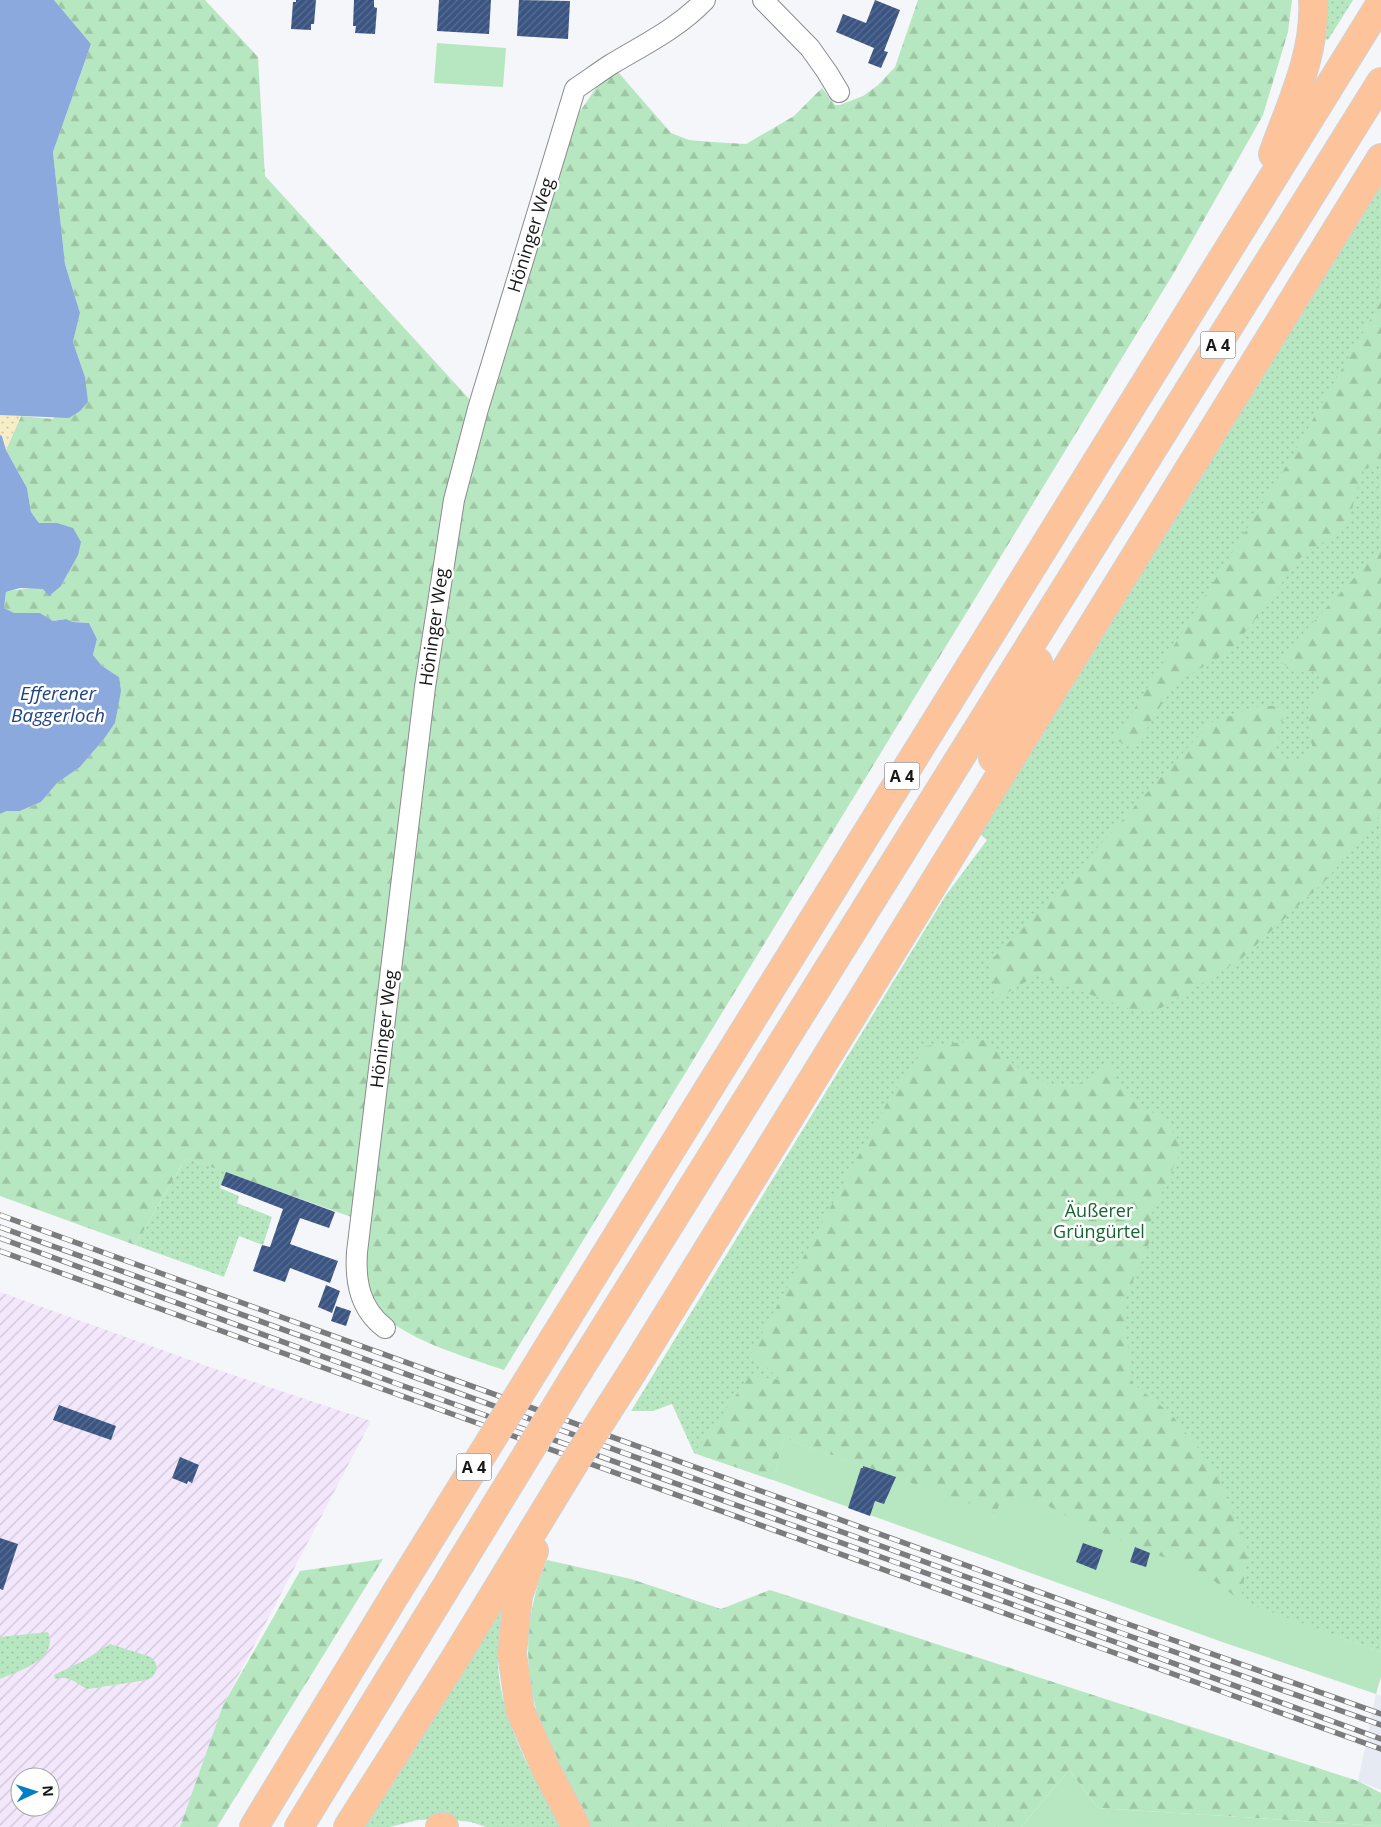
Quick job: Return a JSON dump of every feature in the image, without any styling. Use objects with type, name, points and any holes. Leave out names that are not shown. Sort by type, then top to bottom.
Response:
[{"type":"highway","points":[[1251,212],[1307,62],[1313,30],[1313,0]]},
{"type":"highway","name":"A 4","points":[[254,1827],[395,1595],[1381,3]]},
{"type":"highway","name":"A 4","points":[[299,1827],[575,1376],[1381,82]]},
{"type":"highway","points":[[348,1827],[453,1662],[1381,158]]},
{"type":"highway","points":[[933,884],[1090,551]]},
{"type":"highway","points":[[573,1465],[534,1552],[518,1596],[512,1653],[520,1710],[546,1769],[576,1827]]},
{"type":"street","name":"Höninger Weg","points":[[385,1328],[367,1310],[361,1298],[356,1270],[357,1252],[425,687],[454,500],[478,409],[575,89],[609,66],[669,32],[705,0]]},
{"type":"street","points":[[763,0],[810,48],[839,92]]},
{"type":"shaded area","points":[[0,1292],[221,1371],[371,1421],[223,1705],[180,1827],[0,1827]]},
{"type":"shaded area","points":[[1376,1694],[1381,1696],[1381,1790],[1358,1781]]},
{"type":"green space","points":[[54,0],[205,0],[258,57],[265,176],[472,402],[357,1219],[186,1158],[135,1245],[0,1196],[0,814],[7,811],[20,811],[41,802],[57,783],[80,767],[115,723],[119,677],[102,666],[93,655],[97,639],[89,623],[73,622],[66,619],[53,621],[40,613],[13,613],[4,608],[6,592],[61,586],[68,574],[57,523],[39,523],[31,512],[27,488],[6,450],[21,416],[53,419],[85,377],[73,342],[80,313],[65,264],[53,152],[91,44]]},
{"type":"green space","points":[[918,0],[1292,0],[1288,32],[1263,115],[1175,271],[504,1370],[422,1340],[392,1323],[381,1313],[375,1304],[363,1271],[417,801],[462,502],[487,407],[572,123],[598,85],[618,72],[671,133],[689,140],[746,144],[794,116],[822,88],[835,105],[840,105],[863,96],[878,85],[895,67]]},
{"type":"green space","points":[[1323,0],[1353,0],[1328,40],[1320,36]]},
{"type":"green space","points":[[437,43],[506,48],[503,87],[434,83]]},
{"type":"green space","name":"Äußerer Grüngürtel","points":[[1381,186],[1381,1652],[784,1438],[773,1480],[694,1453],[672,1404],[653,1411],[631,1411],[946,895],[987,840],[980,834],[1222,440]]},
{"type":"green space","points":[[1381,301],[1381,459],[1362,471],[1348,525],[1300,558],[1230,651],[1174,684],[1135,748],[1115,740],[1288,463]]},
{"type":"green space","points":[[1381,549],[1381,814],[1327,879],[1241,959],[1161,1008],[1133,1010],[1037,975],[997,999],[989,962],[1042,909],[1210,723],[1257,707],[1272,706],[1285,708],[1276,747],[1286,761],[1301,760],[1313,750],[1309,730],[1308,705],[1320,694],[1322,677],[1311,671],[1295,673],[1278,660]]},
{"type":"green space","points":[[984,1040],[1030,1076],[1057,1086],[1071,1086],[1084,1081],[1110,1060],[1120,1088],[1167,1123],[1183,1147],[1152,1213],[1149,1243],[1123,1304],[1132,1383],[1171,1414],[1214,1468],[1248,1549],[1241,1601],[1203,1573],[1087,1527],[1026,1495],[1020,1508],[996,1513],[784,1438],[773,1480],[694,1453],[750,1376],[781,1380],[751,1354],[888,1101],[925,1046]]},
{"type":"green space","points":[[186,1158],[227,1172],[220,1188],[239,1196],[237,1203],[272,1217],[263,1245],[239,1236],[224,1277],[135,1245]]},
{"type":"green space","points":[[784,1438],[995,1513],[1002,1500],[1020,1507],[1026,1494],[1087,1527],[1203,1573],[1241,1601],[1381,1652],[1381,1677],[1376,1694],[1225,1643],[773,1480]]},
{"type":"green space","points":[[383,1559],[217,1827],[180,1827],[223,1705],[300,1571]]},
{"type":"green space","points":[[547,1560],[631,1579],[721,1609],[770,1590],[1358,1781],[1381,1793],[1381,1826],[1098,1808],[1069,1770],[1021,1827],[590,1827],[549,1745],[540,1722],[530,1676],[529,1630],[533,1606]]},
{"type":"green space","points":[[502,1607],[498,1664],[500,1686],[505,1707],[520,1749],[562,1827],[486,1827],[471,1822],[444,1819],[418,1820],[390,1827],[363,1827],[388,1790]]},
{"type":"green space","points":[[48,1632],[50,1642],[48,1650],[42,1657],[26,1668],[0,1679],[0,1637]]},
{"type":"green space","points":[[110,1644],[151,1657],[157,1666],[154,1675],[147,1680],[88,1689],[70,1679],[55,1679],[54,1675],[85,1660]]},
{"type":"green space","points":[[1069,1770],[1098,1808],[1381,1827],[1021,1827]]},
{"type":"sand","points":[[0,415],[21,416],[6,450],[3,436],[0,435]]},
{"type":"water","points":[[0,0],[54,0],[91,44],[53,152],[65,264],[80,313],[73,342],[85,377],[88,402],[80,411],[69,418],[0,415]]},
{"type":"water","name":"Efferener Baggerloch","points":[[0,435],[27,488],[31,512],[39,523],[57,523],[73,528],[81,542],[78,555],[61,586],[49,596],[43,589],[20,588],[6,592],[4,608],[14,613],[40,613],[53,621],[66,619],[73,622],[89,623],[97,639],[93,655],[102,666],[119,677],[121,691],[115,723],[80,767],[57,783],[41,802],[20,811],[7,811],[0,814]]},
{"type":"building","points":[[296,0],[316,0],[314,24],[311,24],[311,30],[291,29],[293,2],[296,2]]},
{"type":"building","points":[[354,0],[374,0],[374,7],[377,8],[375,34],[355,33],[356,26],[353,26]]},
{"type":"building","points":[[439,0],[491,0],[489,34],[437,31]]},
{"type":"building","points":[[519,0],[570,1],[568,39],[517,36]]},
{"type":"building","points":[[875,0],[900,10],[884,51],[888,52],[881,68],[868,63],[874,48],[836,32],[843,14],[866,23]]},
{"type":"building","points":[[226,1172],[335,1212],[329,1228],[300,1218],[290,1244],[338,1261],[330,1283],[290,1268],[285,1282],[253,1271],[262,1245],[270,1247],[283,1209],[221,1185]]},
{"type":"building","points":[[326,1285],[340,1291],[332,1313],[318,1307]]},
{"type":"building","points":[[336,1306],[351,1311],[346,1326],[331,1321]]},
{"type":"building","points":[[59,1405],[116,1426],[111,1440],[53,1420]]},
{"type":"building","points":[[180,1457],[199,1465],[192,1483],[188,1481],[187,1484],[172,1478]]},
{"type":"building","points":[[863,1466],[896,1477],[884,1504],[875,1501],[870,1516],[848,1508]]},
{"type":"building","points":[[0,1538],[18,1544],[3,1590],[0,1589]]},
{"type":"building","points":[[1083,1543],[1103,1550],[1096,1570],[1076,1562]]},
{"type":"building","points":[[1135,1547],[1150,1553],[1146,1567],[1130,1562]]},
{"type":"railway","points":[[0,1215],[1381,1714]]},
{"type":"railway","points":[[0,1227],[1121,1633],[1381,1725]]},
{"type":"railway","points":[[0,1238],[395,1383],[948,1581],[1381,1739]]},
{"type":"railway","points":[[0,1251],[1381,1749]]}]
